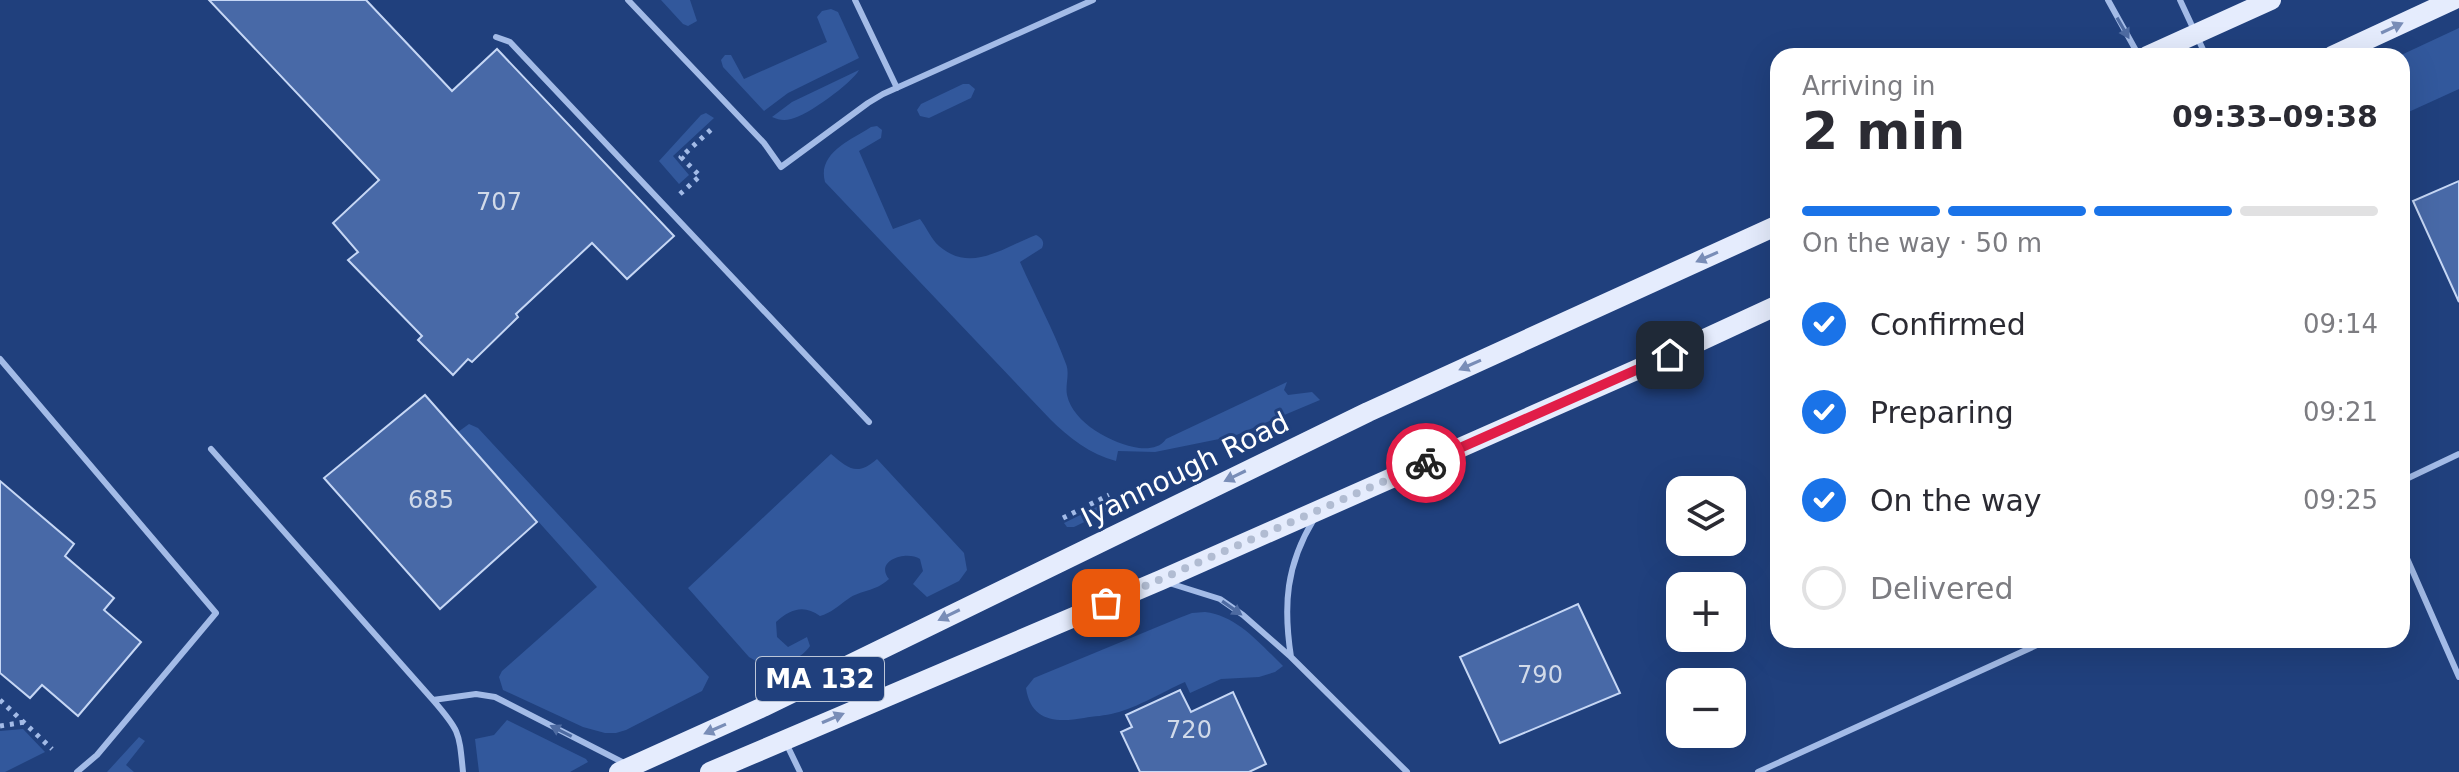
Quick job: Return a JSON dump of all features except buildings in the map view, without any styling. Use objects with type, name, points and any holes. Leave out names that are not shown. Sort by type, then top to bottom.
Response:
[{"type":"main road","points":[[2164,48],[2271,0]]},
{"type":"main road","points":[[2349,48],[2453,0]]},
{"type":"main road","name":"Iyannough Road","points":[[625,770],[763,707],[1368,412],[1770,229]]},
{"type":"main road","name":"MA 132","points":[[710,772],[1161,580],[1770,309]]},
{"type":"lane","points":[[628,0],[764,143],[781,167],[868,103],[1093,0]]},
{"type":"lane","points":[[855,0],[897,88]]},
{"type":"lane","points":[[2108,0],[2135,48]]},
{"type":"lane","points":[[2180,0],[2203,48]]},
{"type":"lane","points":[[496,37],[510,42],[869,422]]},
{"type":"lane","points":[[0,359],[216,613],[97,755],[77,772]]},
{"type":"lane","points":[[211,449],[454,724],[459,734],[463,772]]},
{"type":"lane","points":[[2410,477],[2459,454]]},
{"type":"lane","points":[[1291,657],[1287,627],[1289,582],[1297,549],[1319,510]]},
{"type":"lane","points":[[2410,565],[2459,677]]},
{"type":"lane","points":[[1161,580],[1220,599],[1255,624],[1407,772]]},
{"type":"lane","points":[[1758,772],[2030,648]]},
{"type":"lane","points":[[433,700],[476,694],[495,697],[625,770]]},
{"type":"lane","points":[[783,739],[800,772]]},
{"type":"path","points":[[666,207],[700,176],[681,157],[715,126]]},
{"type":"path","points":[[1063,518],[1109,495]]},
{"type":"path","points":[[0,700],[52,749]]},
{"type":"path","points":[[0,726],[25,722]]},
{"type":"shaded area","points":[[661,0],[690,0],[697,21],[688,26],[683,24]]},
{"type":"shaded area","points":[[831,9],[838,12],[859,58],[788,93],[764,111],[723,67],[721,60],[725,55],[731,55],[744,79],[827,42],[817,17],[822,11]]},
{"type":"shaded area","points":[[2459,28],[2459,89],[2410,111],[2410,51]]},
{"type":"shaded area","points":[[859,70],[839,90],[798,117],[782,120],[772,117],[792,102]]},
{"type":"shaded area","points":[[963,84],[975,89],[971,98],[929,118],[920,116],[917,110],[921,104]]},
{"type":"shaded area","points":[[706,113],[714,118],[673,156],[689,175],[679,184],[659,161]]},
{"type":"shaded area","points":[[877,126],[882,130],[881,138],[859,151],[893,229],[920,219],[939,246],[963,258],[988,256],[1036,235],[1041,239],[1042,248],[1020,262],[1066,364],[1067,395],[1071,405],[1085,423],[1106,437],[1139,448],[1157,446],[1287,382],[1284,390],[1288,395],[1312,392],[1320,400],[1234,436],[1155,452],[1118,451],[1116,461],[1080,444],[1050,419],[825,182],[826,163],[831,155],[846,142]]},
{"type":"shaded area","points":[[469,424],[478,428],[709,677],[702,691],[626,730],[605,733],[583,727],[503,690],[499,677],[502,671],[597,587],[458,432]]},
{"type":"shaded area","points":[[831,454],[858,469],[877,459],[964,553],[967,570],[959,581],[927,597],[913,584],[923,571],[920,559],[907,556],[894,559],[886,567],[885,573],[889,579],[878,587],[853,596],[824,615],[803,609],[787,614],[776,622],[777,637],[788,647],[807,637],[810,646],[792,661],[770,669],[749,657],[688,588]]},
{"type":"shaded area","points":[[1113,499],[1113,508],[1074,527],[1067,527],[1064,523]]},
{"type":"shaded area","points":[[1205,612],[1238,625],[1283,666],[1259,677],[1221,679],[1190,693],[1185,682],[1123,711],[1107,715],[1063,720],[1046,717],[1033,707],[1026,688],[1034,678],[1179,618]]},
{"type":"shaded area","points":[[507,720],[588,762],[570,772],[479,772],[475,739],[494,735]]},
{"type":"shaded area","points":[[23,729],[45,752],[0,772],[0,731]]},
{"type":"shaded area","points":[[139,737],[145,741],[126,765],[134,772],[107,772]]},
{"type":"way so far","points":[[1106,603],[1426,463]]},
{"type":"route","points":[[1426,463],[1670,355]]}]
